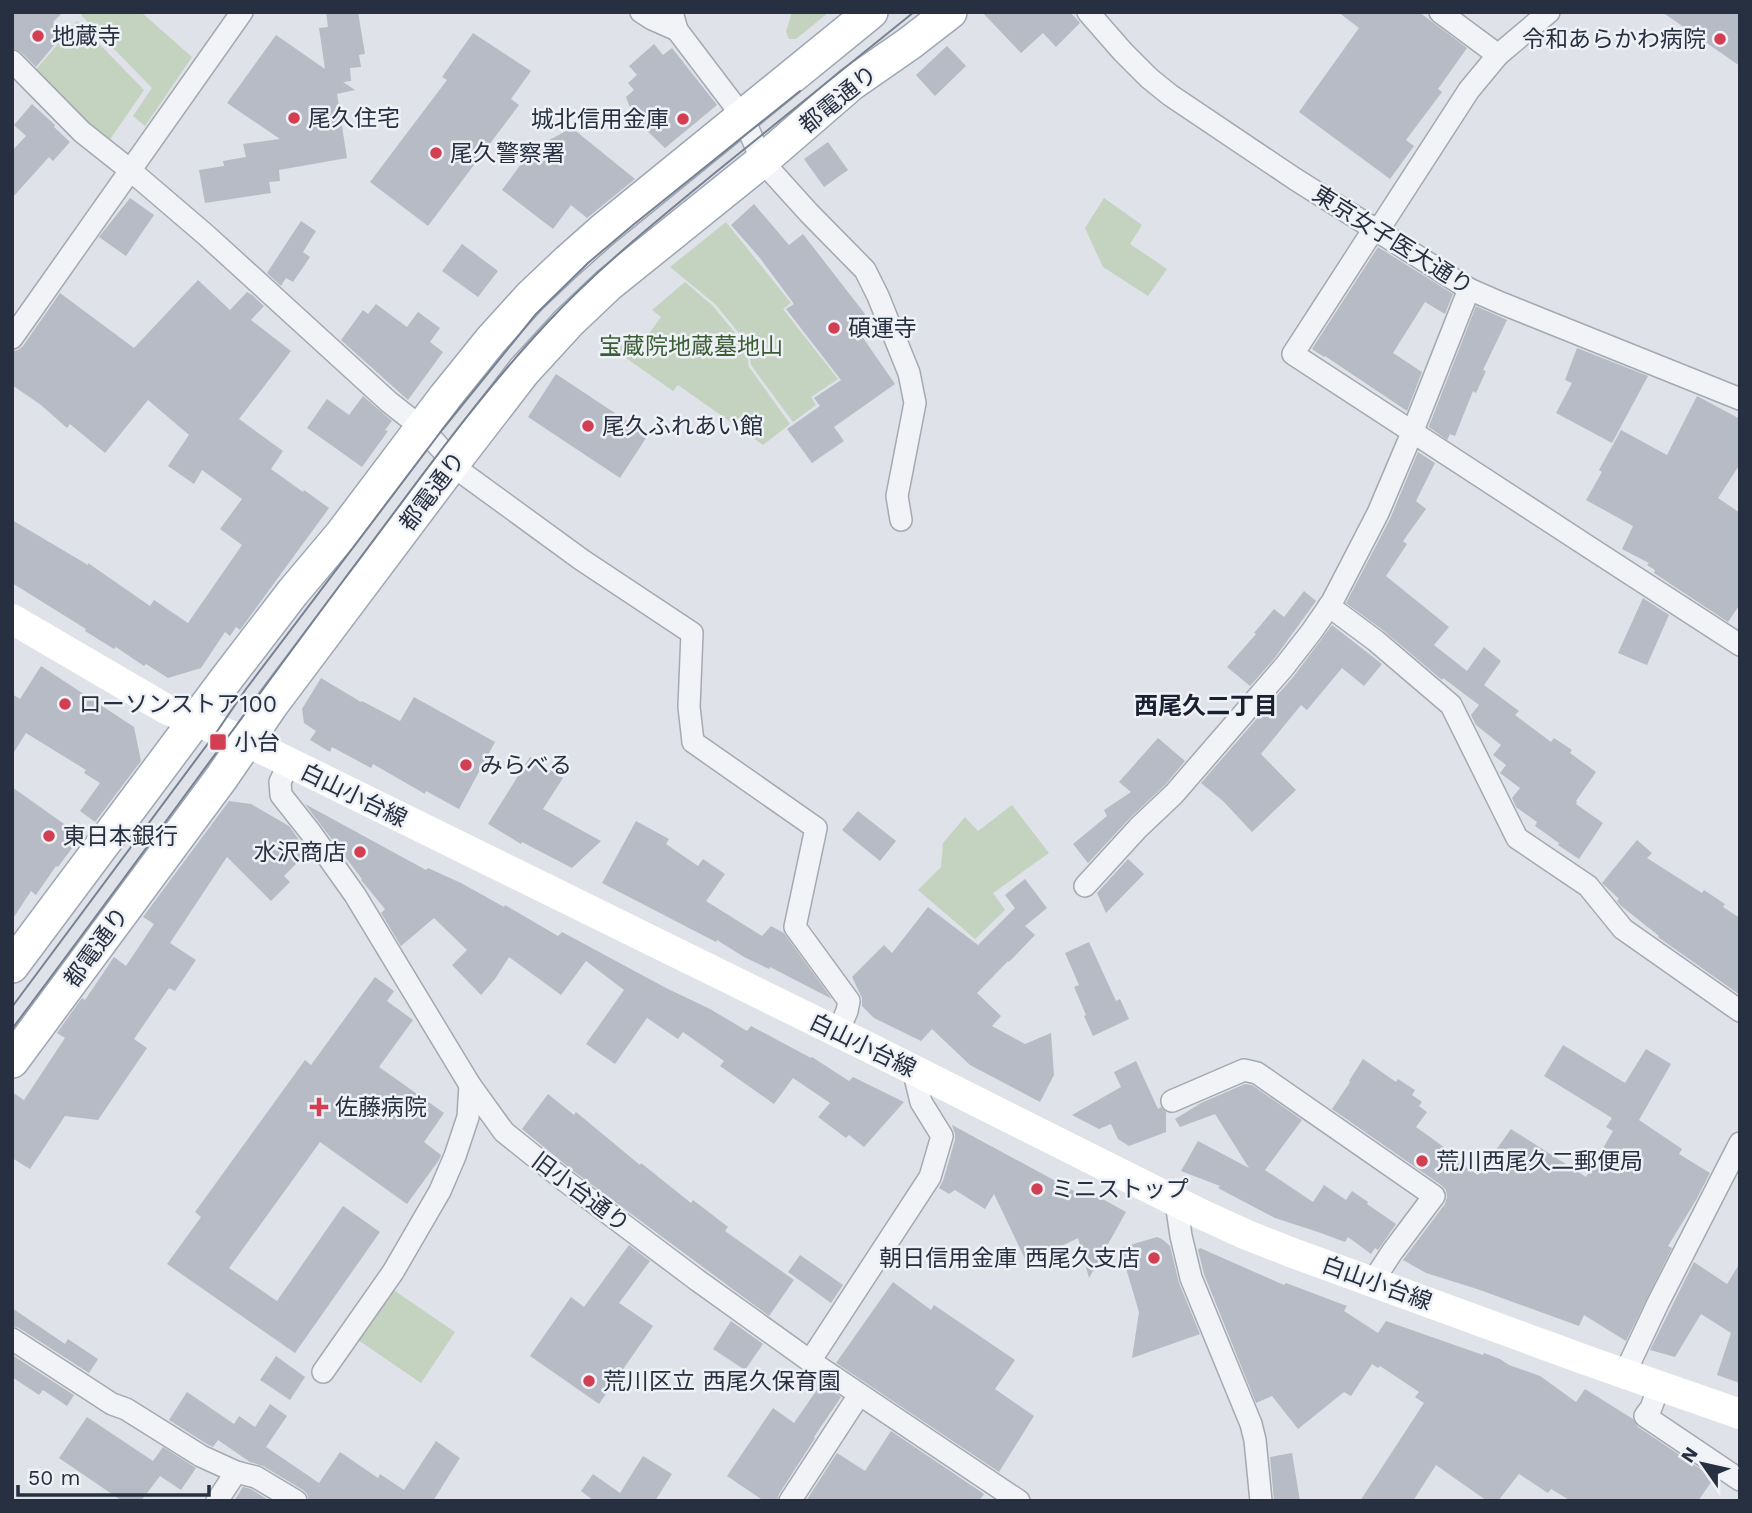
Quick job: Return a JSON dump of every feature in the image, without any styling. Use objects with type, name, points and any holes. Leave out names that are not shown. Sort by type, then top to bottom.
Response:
[{"type":"main road","name":"都電通り","points":[[12,966],[285,603],[341,535],[491,340],[530,297],[603,230],[871,12]]},
{"type":"main road","name":"都電通り","points":[[12,1061],[247,742],[272,704],[524,371],[608,285],[762,161],[851,84],[950,12]]},
{"type":"main road","name":"白山小台線","points":[[12,619],[166,709],[247,742],[1247,1235],[1740,1414]]},
{"type":"street","points":[[12,338],[242,12]]},
{"type":"street","points":[[641,12],[652,19],[674,21],[744,117],[762,161],[808,213],[865,270],[909,373],[915,403],[897,496],[901,520]]},
{"type":"street","name":"東京女子医大通り","points":[[1088,12],[1123,52],[1164,90],[1295,179],[1469,289],[1740,399]]},
{"type":"street","points":[[1440,12],[1498,55]]},
{"type":"street","points":[[1549,12],[1498,55],[1469,90],[1383,223],[1368,238],[1293,354],[1740,645]]},
{"type":"street","points":[[12,61],[82,132],[206,235],[389,402],[422,428],[464,474],[582,559],[692,633],[689,707],[693,742],[816,828],[795,927],[849,1001],[838,1032]]},
{"type":"street","points":[[1085,887],[1139,827],[1174,794],[1284,667],[1329,606],[1378,513],[1469,289]]},
{"type":"street","points":[[1329,606],[1376,641],[1451,705],[1517,838],[1588,886],[1623,929],[1740,1011]]},
{"type":"street","name":"旧小台通り","points":[[289,763],[280,782],[281,795],[355,895],[470,1085],[508,1135],[697,1280],[810,1361],[1019,1501]]},
{"type":"street","points":[[810,1361],[930,1177],[942,1136],[921,1102],[913,1069]]},
{"type":"street","points":[[1172,1101],[1244,1070],[1257,1073],[1434,1196],[1373,1281]]},
{"type":"street","points":[[323,1372],[393,1272],[440,1191],[456,1156],[468,1117],[470,1085]]},
{"type":"street","points":[[1625,1373],[1740,1143]]},
{"type":"street","points":[[1176,1202],[1191,1278],[1251,1424],[1261,1501]]},
{"type":"street","points":[[12,1339],[112,1404],[126,1409],[201,1456],[236,1472],[256,1477],[296,1501]]},
{"type":"street","points":[[1659,1385],[1651,1408],[1645,1416],[1740,1480]]},
{"type":"street","points":[[790,1501],[859,1395]]},
{"type":"street","points":[[217,1501],[236,1472]]},
{"type":"green space","points":[[82,12],[141,12],[192,57],[145,126],[133,116],[152,88],[81,15]]},
{"type":"green space","points":[[792,12],[829,12],[796,39],[789,39],[786,32]]},
{"type":"green space","points":[[77,21],[144,90],[109,141],[34,72]]},
{"type":"green space","points":[[1104,198],[1142,225],[1130,244],[1167,269],[1148,296],[1103,267],[1085,228]]},
{"type":"green space","points":[[726,222],[791,303],[783,309],[838,379],[811,397],[816,405],[793,422],[751,365],[748,344],[715,304],[670,267]]},
{"type":"green space","name":"宝蔵院地蔵墓地山","points":[[685,282],[713,306],[745,345],[749,367],[790,424],[763,445],[678,385],[673,391],[616,351],[629,339],[640,346],[661,317],[652,310]]},
{"type":"green space","points":[[1012,805],[1049,853],[993,893],[1005,910],[975,939],[918,890],[941,867],[943,843],[965,817],[978,831]]},
{"type":"green space","points":[[392,1289],[455,1332],[421,1383],[358,1340]]},
{"type":"building","name":"地蔵寺","points":[[12,12],[63,12],[53,22],[65,32],[36,67],[21,52],[12,48]]},
{"type":"building","name":"尾久住宅","points":[[326,12],[358,12],[365,54],[359,55],[361,67],[350,68],[351,81],[343,82],[355,90],[337,94],[347,158],[279,170],[280,181],[269,182],[271,193],[205,203],[199,170],[224,166],[223,161],[246,157],[243,144],[280,139],[227,103],[276,35],[325,69],[319,28],[328,27]]},
{"type":"building","points":[[982,12],[1070,12],[1080,23],[1056,47],[1043,33],[1021,53]]},
{"type":"building","points":[[1338,12],[1419,12],[1467,48],[1438,89],[1442,92],[1406,140],[1414,146],[1390,179],[1299,112],[1359,28]]},
{"type":"building","name":"令和あらかわ病院","points":[[1662,12],[1740,12],[1740,66]]},
{"type":"building","points":[[473,33],[531,71],[511,99],[519,105],[428,226],[370,182],[447,80],[442,77]]},
{"type":"building","points":[[654,44],[663,55],[672,48],[717,105],[665,148],[634,118],[626,97],[634,90],[628,83],[637,75],[629,66]]},
{"type":"building","points":[[947,46],[966,66],[935,96],[916,75]]},
{"type":"building","points":[[32,104],[70,142],[53,161],[49,157],[12,198],[12,151],[26,136],[14,125]]},
{"type":"building","points":[[572,128],[635,179],[587,218],[571,205],[553,229],[502,190],[532,149]]},
{"type":"building","points":[[828,142],[848,170],[824,187],[804,159]]},
{"type":"building","points":[[130,198],[154,215],[126,256],[99,237]]},
{"type":"building","points":[[754,204],[789,245],[803,234],[865,314],[863,317],[871,328],[861,335],[895,384],[834,427],[844,441],[812,463],[787,429],[820,406],[814,398],[841,380],[786,309],[794,304],[731,225]]},
{"type":"building","points":[[301,221],[316,231],[303,252],[310,257],[293,282],[286,278],[281,286],[267,273]]},
{"type":"building","points":[[462,244],[498,271],[478,297],[442,271]]},
{"type":"building","points":[[1378,247],[1453,294],[1445,314],[1425,302],[1393,353],[1422,372],[1407,411],[1312,349]]},
{"type":"building","points":[[198,280],[230,310],[247,292],[252,295],[264,306],[251,320],[291,351],[239,419],[283,451],[271,469],[329,508],[240,630],[236,627],[230,636],[225,632],[201,668],[168,678],[116,647],[114,649],[12,583],[12,520],[88,563],[150,606],[154,600],[188,623],[242,545],[220,529],[242,499],[202,470],[194,484],[168,466],[189,435],[148,400],[105,453],[70,424],[67,428],[41,405],[12,385],[12,351],[23,346],[60,293],[134,348]]},
{"type":"building","points":[[376,304],[407,327],[418,312],[440,328],[430,342],[443,352],[408,400],[341,340],[363,310],[368,314]]},
{"type":"building","points":[[1476,306],[1507,320],[1455,436],[1450,434],[1447,440],[1429,426]]},
{"type":"building","points":[[1577,348],[1648,376],[1612,443],[1556,413],[1572,383],[1565,380]]},
{"type":"building","name":"尾久ふれあい館","points":[[556,374],[648,435],[620,478],[528,417]]},
{"type":"building","points":[[363,396],[392,421],[385,430],[388,431],[362,467],[307,428],[327,399],[349,415]]},
{"type":"building","points":[[1697,396],[1740,419],[1740,464],[1718,498],[1740,513],[1740,604],[1728,622],[1654,573],[1655,570],[1647,565],[1649,563],[1622,549],[1633,526],[1586,500],[1621,430],[1667,455]]},
{"type":"building","points":[[1418,452],[1435,463],[1416,501],[1426,509],[1403,541],[1407,544],[1386,576],[1449,627],[1434,645],[1467,671],[1484,647],[1501,661],[1484,685],[1519,711],[1515,715],[1551,742],[1554,738],[1572,750],[1570,753],[1596,772],[1576,804],[1603,823],[1579,859],[1558,845],[1559,843],[1535,826],[1537,822],[1516,807],[1512,798],[1520,788],[1500,773],[1506,765],[1493,755],[1501,745],[1476,725],[1471,715],[1479,705],[1443,678],[1442,680],[1346,603],[1390,519]]},
{"type":"building","points":[[1304,591],[1316,601],[1274,659],[1250,686],[1227,667],[1274,609],[1284,617]]},
{"type":"building","points":[[1643,598],[1669,615],[1647,665],[1618,653]]},
{"type":"building","points":[[1332,625],[1382,664],[1364,686],[1342,668],[1307,710],[1301,705],[1261,754],[1296,790],[1252,832],[1223,801],[1201,783],[1294,676]]},
{"type":"building","points":[[41,666],[134,727],[141,761],[95,822],[80,811],[100,783],[84,773],[86,770],[26,733],[12,755],[12,694],[20,699]]},
{"type":"building","points":[[321,678],[400,721],[414,697],[495,742],[459,809],[426,791],[425,794],[373,764],[371,768],[332,747],[330,752],[310,740],[316,731],[304,723],[302,709]]},
{"type":"building","points":[[1158,738],[1185,761],[1088,863],[1073,844],[1107,816],[1104,810],[1131,792],[1119,782]]},
{"type":"building","points":[[530,757],[563,778],[543,809],[601,841],[572,868],[522,842],[521,844],[488,824]]},
{"type":"building","points":[[12,787],[81,836],[36,895],[31,891],[12,920]]},
{"type":"building","points":[[229,801],[251,804],[289,826],[308,852],[284,876],[290,882],[271,901],[227,857],[170,943],[196,960],[175,991],[169,988],[134,1039],[147,1048],[98,1120],[65,1116],[30,1169],[12,1158],[12,1092],[24,1100],[65,1038],[57,1033],[82,998],[85,1000],[114,957],[126,966],[154,924],[143,917]]},
{"type":"building","points":[[305,804],[426,870],[428,868],[504,907],[505,905],[558,936],[562,932],[747,1031],[751,1026],[812,1057],[849,1081],[853,1077],[904,1102],[864,1147],[849,1135],[846,1138],[818,1117],[830,1103],[793,1078],[774,1104],[720,1066],[724,1061],[683,1032],[678,1039],[647,1018],[615,1064],[586,1044],[624,990],[586,961],[561,995],[509,957],[481,995],[452,965],[467,950],[434,918],[401,946],[381,913],[385,909]]},
{"type":"building","points":[[858,811],[896,841],[880,861],[842,830]]},
{"type":"building","points":[[636,821],[669,839],[666,844],[698,866],[703,859],[725,874],[706,901],[762,936],[771,926],[784,933],[832,999],[770,967],[769,969],[744,957],[717,940],[716,942],[602,883]]},
{"type":"building","points":[[1637,840],[1652,853],[1647,858],[1702,893],[1704,890],[1740,918],[1740,995],[1658,937],[1620,905],[1617,901],[1619,899],[1602,883]]},
{"type":"building","points":[[1128,859],[1144,874],[1106,913],[1097,893]]},
{"type":"building","points":[[1025,879],[1047,908],[1025,926],[1035,935],[977,993],[1001,1016],[992,1026],[1025,1044],[1051,1033],[1054,1075],[1040,1102],[970,1065],[932,1029],[921,1041],[874,1018],[862,1006],[862,998],[852,977],[884,945],[892,953],[928,907],[978,945],[1015,908],[1005,895]]},
{"type":"building","points":[[1089,942],[1116,1001],[1120,999],[1129,1019],[1093,1036],[1074,987],[1079,985],[1065,953]]},
{"type":"building","points":[[375,977],[394,991],[387,1001],[413,1020],[379,1067],[444,1113],[424,1142],[441,1155],[407,1204],[320,1142],[229,1268],[277,1301],[343,1206],[380,1232],[295,1353],[167,1264],[201,1217],[195,1212],[305,1060],[311,1065]]},
{"type":"building","points":[[1563,1045],[1625,1083],[1646,1049],[1671,1064],[1639,1120],[1682,1149],[1679,1154],[1710,1173],[1668,1246],[1672,1248],[1626,1341],[1584,1315],[1579,1326],[1426,1273],[1403,1260],[1445,1204],[1446,1190],[1332,1109],[1363,1059],[1396,1082],[1398,1079],[1415,1090],[1412,1095],[1422,1102],[1419,1106],[1427,1112],[1416,1127],[1448,1150],[1446,1154],[1478,1175],[1511,1129],[1586,1177],[1613,1131],[1606,1127],[1612,1118],[1544,1076]]},
{"type":"building","points":[[1136,1061],[1158,1109],[1161,1107],[1166,1112],[1166,1132],[1129,1146],[1118,1139],[1111,1124],[1099,1129],[1072,1115],[1121,1087],[1114,1072]]},
{"type":"building","points":[[1245,1084],[1252,1085],[1302,1120],[1265,1170],[1313,1202],[1324,1185],[1346,1200],[1352,1191],[1368,1202],[1367,1204],[1396,1224],[1378,1250],[1375,1248],[1371,1254],[1348,1237],[1345,1242],[1275,1218],[1218,1188],[1220,1186],[1181,1171],[1198,1141],[1249,1168],[1215,1114],[1180,1127],[1175,1119],[1201,1103]]},
{"type":"building","points":[[548,1094],[574,1115],[576,1112],[691,1203],[693,1200],[728,1227],[725,1231],[794,1280],[769,1316],[572,1170],[522,1129]]},
{"type":"building","points":[[952,1125],[1087,1198],[1090,1192],[1126,1212],[1089,1278],[1078,1238],[1027,1263],[994,1194],[985,1209],[955,1190],[949,1194],[939,1188],[955,1140]]},
{"type":"building","points":[[1157,1237],[1170,1246],[1179,1283],[1200,1334],[1132,1358],[1139,1312],[1120,1248]]},
{"type":"building","points":[[629,1245],[650,1261],[619,1303],[653,1326],[599,1404],[530,1356],[571,1297],[584,1307]]},
{"type":"building","points":[[1200,1248],[1284,1285],[1286,1283],[1347,1306],[1344,1311],[1378,1333],[1386,1321],[1483,1355],[1484,1353],[1540,1376],[1576,1402],[1585,1389],[1633,1419],[1638,1427],[1714,1478],[1698,1501],[1571,1501],[1551,1489],[1548,1493],[1519,1474],[1498,1501],[1487,1501],[1436,1465],[1413,1501],[1360,1501],[1424,1403],[1415,1397],[1419,1392],[1380,1366],[1378,1368],[1372,1364],[1351,1396],[1344,1392],[1298,1429],[1272,1396],[1256,1403],[1204,1274],[1198,1250]]},
{"type":"building","points":[[800,1255],[843,1285],[831,1303],[788,1272]]},
{"type":"building","points":[[1694,1262],[1727,1284],[1740,1263],[1740,1383],[1717,1375],[1731,1333],[1701,1314],[1675,1357],[1650,1350]]},
{"type":"building","points":[[893,1282],[931,1310],[934,1305],[1015,1360],[995,1389],[1034,1416],[999,1472],[836,1363]]},
{"type":"building","points":[[12,1308],[65,1344],[68,1339],[98,1359],[89,1373],[12,1326]]},
{"type":"building","points":[[731,1321],[763,1344],[745,1370],[713,1349]]},
{"type":"building","points":[[12,1355],[74,1395],[67,1406],[43,1390],[39,1395],[12,1377]]},
{"type":"building","points":[[276,1356],[305,1377],[290,1400],[260,1380]]},
{"type":"building","points":[[821,1384],[841,1397],[777,1501],[764,1501],[727,1476],[773,1408],[794,1423]]},
{"type":"building","points":[[187,1392],[234,1424],[239,1416],[255,1427],[270,1404],[287,1416],[266,1447],[319,1483],[340,1452],[378,1478],[380,1474],[404,1490],[436,1441],[460,1458],[433,1501],[309,1501],[303,1490],[263,1466],[250,1462],[218,1440],[213,1447],[169,1420]]},
{"type":"building","points":[[87,1417],[153,1461],[163,1447],[196,1468],[181,1490],[160,1476],[141,1501],[122,1501],[59,1458]]},
{"type":"building","points":[[891,1431],[984,1494],[979,1501],[806,1501],[837,1453],[865,1471]]},
{"type":"building","points":[[1292,1453],[1300,1501],[1274,1501],[1270,1457]]},
{"type":"building","points":[[643,1456],[672,1474],[655,1501],[594,1501],[581,1491],[593,1474],[620,1493]]},
{"type":"building","points":[[243,1487],[251,1489],[270,1501],[234,1501]]},
{"type":"tram line","points":[[12,1029],[417,482],[519,353],[567,302],[629,244],[914,12]]},
{"type":"tram line","points":[[12,1007],[246,689],[442,430],[536,314],[588,263],[800,91]]},
{"type":"place","name":"地蔵寺","points":[[38,36]]},
{"type":"place","name":"令和あらかわ病院","points":[[1720,39]]},
{"type":"place","name":"尾久住宅","points":[[294,118]]},
{"type":"place","name":"城北信用金庫","points":[[683,119]]},
{"type":"place","name":"尾久警察署","points":[[436,153]]},
{"type":"place","name":"碩運寺","points":[[834,328]]},
{"type":"place","name":"尾久ふれあい館","points":[[588,426]]},
{"type":"place","name":"ローソンストア100","points":[[65,704]]},
{"type":"place","name":"小台","points":[[218,742]]},
{"type":"place","name":"みらべる","points":[[466,765]]},
{"type":"place","name":"東日本銀行","points":[[49,836]]},
{"type":"place","name":"水沢商店","points":[[360,852]]},
{"type":"place","name":"佐藤病院","points":[[319,1107]]},
{"type":"place","name":"荒川西尾久二郵便局","points":[[1422,1161]]},
{"type":"place","name":"ミニストップ","points":[[1037,1189]]},
{"type":"place","name":"朝日信用金庫 西尾久支店","points":[[1154,1258]]},
{"type":"place","name":"荒川区立 西尾久保育園","points":[[589,1381]]},
{"type":"district","name":"西尾久二丁目","points":[[1206,706]]}]
